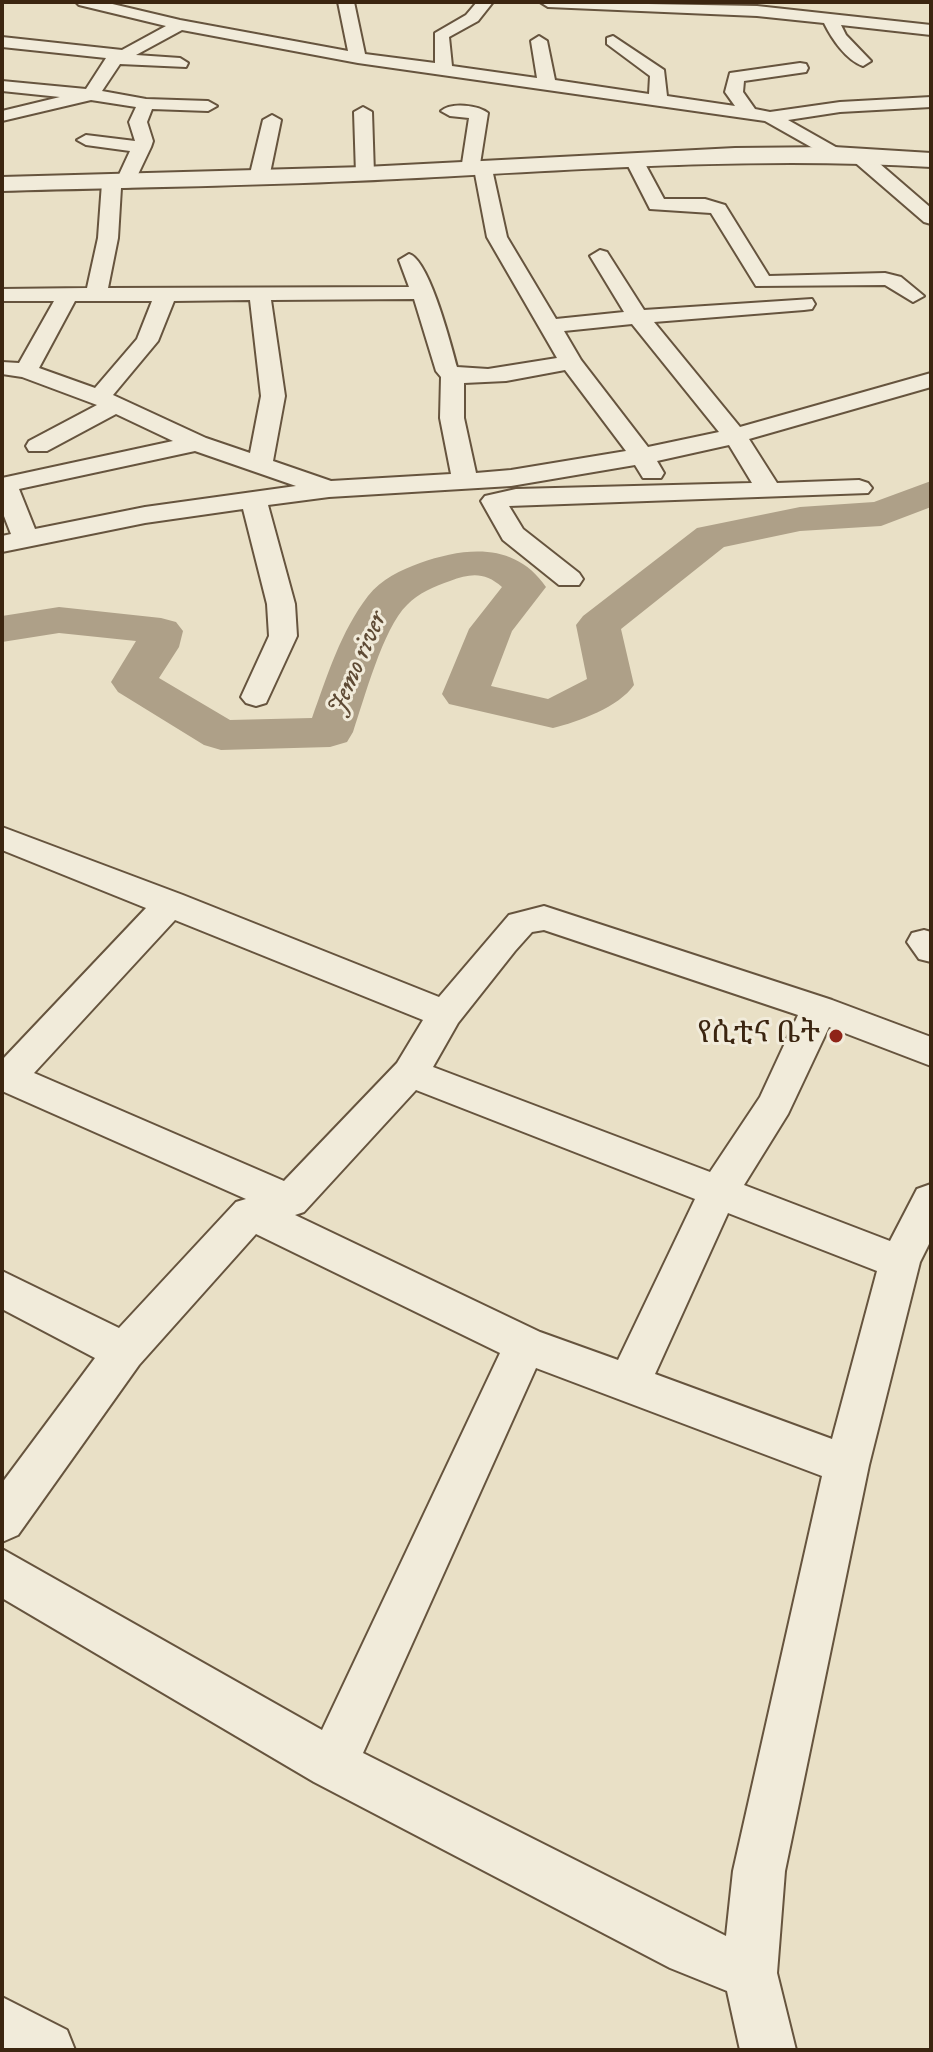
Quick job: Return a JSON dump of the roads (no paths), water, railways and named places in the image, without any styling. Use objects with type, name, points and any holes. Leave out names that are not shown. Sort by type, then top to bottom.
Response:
[{"type":"street","points":[[84,2],[180,25],[366,59],[770,117],[840,107],[931,102]]},
{"type":"street","points":[[346,2],[366,59]]},
{"type":"street","points":[[422,89],[438,69],[441,36],[472,18],[485,2]]},
{"type":"street","points":[[548,2],[574,11],[633,3],[830,18],[931,30]]},
{"type":"street","points":[[830,18],[839,37],[863,61]]},
{"type":"street","points":[[2,116],[91,95],[108,65],[180,25]]},
{"type":"street","points":[[539,41],[547,84]]},
{"type":"street","points":[[613,41],[658,74],[658,101]]},
{"type":"street","points":[[2,42],[180,63]]},
{"type":"street","points":[[304,68],[357,69],[366,59]]},
{"type":"street","points":[[749,113],[747,105],[734,94],[736,77],[800,68]]},
{"type":"street","points":[[111,97],[151,85]]},
{"type":"street","points":[[2,86],[111,97],[146,104],[208,106]]},
{"type":"street","points":[[96,295],[119,183],[144,141],[138,118],[146,104]]},
{"type":"street","points":[[450,111],[479,113],[476,170],[497,237],[571,362],[642,456],[665,494]]},
{"type":"street","points":[[363,112],[365,174]]},
{"type":"street","points":[[770,117],[834,154]]},
{"type":"street","points":[[259,178],[272,120]]},
{"type":"street","points":[[86,140],[142,147]]},
{"type":"street","points":[[2,184],[259,178],[834,154],[931,160]]},
{"type":"street","points":[[858,155],[931,218]]},
{"type":"street","points":[[634,160],[657,205],[705,205],[718,209],[763,282],[885,279],[922,295]]},
{"type":"street","points":[[600,256],[638,317],[735,436],[769,490]]},
{"type":"street","points":[[409,260],[431,313],[447,371],[452,375],[473,377],[571,362]]},
{"type":"street","points":[[335,265],[340,295]]},
{"type":"street","points":[[2,295],[422,293]]},
{"type":"street","points":[[68,295],[14,369],[107,401],[197,443],[329,489]]},
{"type":"street","points":[[38,446],[107,401],[147,341],[165,295]]},
{"type":"street","points":[[260,295],[273,396],[260,467]]},
{"type":"street","points":[[548,326],[922,295]]},
{"type":"street","points":[[452,375],[452,418],[465,481]]},
{"type":"street","points":[[197,443],[8,484],[5,487],[14,541],[145,515],[329,489],[511,478],[642,456],[735,436],[931,380]]},
{"type":"street","points":[[569,579],[512,534],[494,501],[516,497],[859,488]]},
{"type":"street","points":[[254,500],[281,604],[283,636],[256,697]]},
{"type":"street","points":[[2,838],[445,1014]]},
{"type":"street","points":[[171,903],[5,1076],[290,1201]]},
{"type":"street","points":[[2,1520],[124,1352],[250,1214],[290,1201],[410,1073],[445,1014],[521,923],[544,918],[819,1009],[931,1052]]},
{"type":"street","points":[[629,1383],[718,1192],[775,1104],[819,1009]]},
{"type":"street","points":[[410,1073],[900,1262]]},
{"type":"street","points":[[768,2050],[750,1973],[759,1871],[847,1465],[900,1262],[931,1200]]},
{"type":"street","points":[[250,1214],[300,1235],[525,1345],[847,1465]]},
{"type":"street","points":[[2,1289],[124,1352]]},
{"type":"street","points":[[332,1764],[525,1345]]},
{"type":"street","points":[[2,1572],[332,1764],[689,1949],[750,1973]]},
{"type":"waterway","name":"Jemo river","points":[[2,629],[59,620],[161,631],[157,647],[134,682],[221,735],[330,732],[366,636],[385,602],[394,593],[429,574],[467,563],[483,562],[507,571],[525,587],[491,629],[465,694],[553,714],[611,685],[598,625],[711,537],[800,519],[881,514],[931,493]]},
{"type":"place","name":"የሲቲና ቤት","points":[[836,1036]]}]
